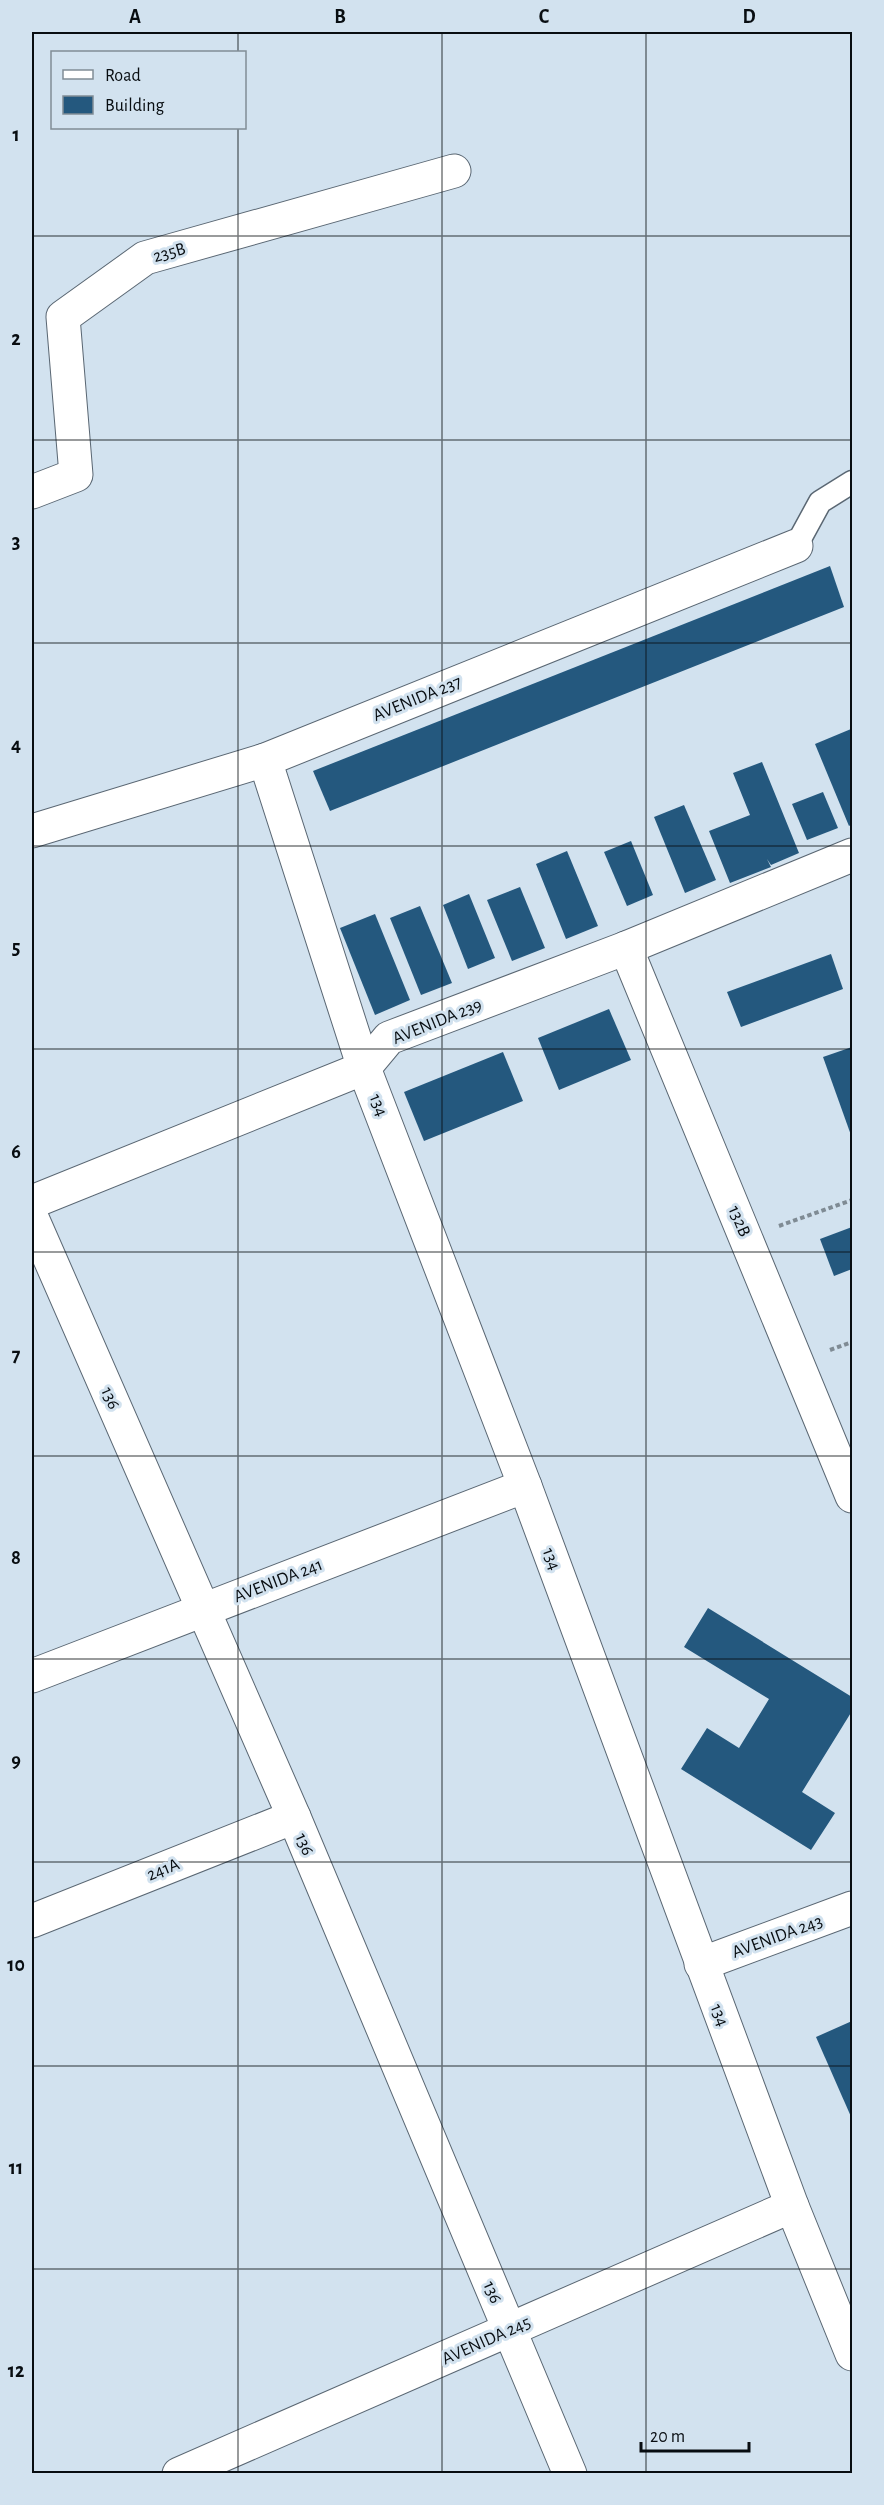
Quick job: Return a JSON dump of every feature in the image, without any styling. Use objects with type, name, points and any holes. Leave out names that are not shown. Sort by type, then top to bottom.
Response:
[{"type":"street","name":"235B","points":[[32,492],[76,475],[63,317],[145,258],[454,171]]},
{"type":"street","name":"AVENIDA 237","points":[[32,831],[265,760],[796,546]]},
{"type":"street","name":"134","points":[[265,760],[364,1068],[525,1486],[700,1964],[792,2206],[852,2354]]},
{"type":"street","name":"AVENIDA 239","points":[[32,1202],[364,1068],[389,1038],[626,948],[852,855]]},
{"type":"street","name":"132B","points":[[626,948],[852,1496]]},
{"type":"street","name":"136","points":[[32,1218],[294,1817],[570,2474]]},
{"type":"street","name":"AVENIDA 241","points":[[32,1676],[525,1486]]},
{"type":"street","name":"241A","points":[[32,1920],[294,1817]]},
{"type":"street","name":"AVENIDA 243","points":[[700,1964],[852,1908]]},
{"type":"street","name":"AVENIDA 245","points":[[179,2474],[792,2206]]},
{"type":"lane","points":[[796,546],[820,502],[852,482]]},
{"type":"path","points":[[747,1237],[852,1200]]},
{"type":"building","points":[[830,566],[844,607],[330,811],[313,771]]},
{"type":"building","points":[[851,729],[852,824],[849,826],[815,744]]},
{"type":"building","points":[[762,762],[799,853],[771,865],[767,859],[771,867],[730,883],[709,831],[750,815],[733,773]]},
{"type":"building","points":[[823,792],[838,828],[807,840],[792,804]]},
{"type":"building","points":[[684,805],[716,880],[685,893],[654,817]]},
{"type":"building","points":[[631,841],[653,895],[627,906],[604,852]]},
{"type":"building","points":[[567,851],[598,926],[566,939],[536,864]]},
{"type":"building","points":[[520,887],[545,948],[512,961],[487,900]]},
{"type":"building","points":[[469,894],[495,958],[468,969],[443,905]]},
{"type":"building","points":[[420,906],[452,983],[421,995],[390,918]]},
{"type":"building","points":[[375,914],[410,1000],[375,1015],[340,928]]},
{"type":"building","points":[[831,954],[843,989],[741,1027],[727,992]]},
{"type":"building","points":[[609,1009],[631,1060],[559,1090],[538,1038]]},
{"type":"building","points":[[852,1047],[852,1138],[823,1057]]},
{"type":"building","points":[[503,1052],[523,1101],[424,1141],[404,1092]]},
{"type":"building","points":[[852,1227],[852,1269],[834,1276],[820,1239]]},
{"type":"building","points":[[708,1608],[852,1697],[852,1711],[802,1792],[835,1813],[811,1850],[681,1769],[707,1728],[739,1748],[769,1699],[684,1647]]},
{"type":"building","points":[[852,2021],[852,2119],[816,2037]]}]
